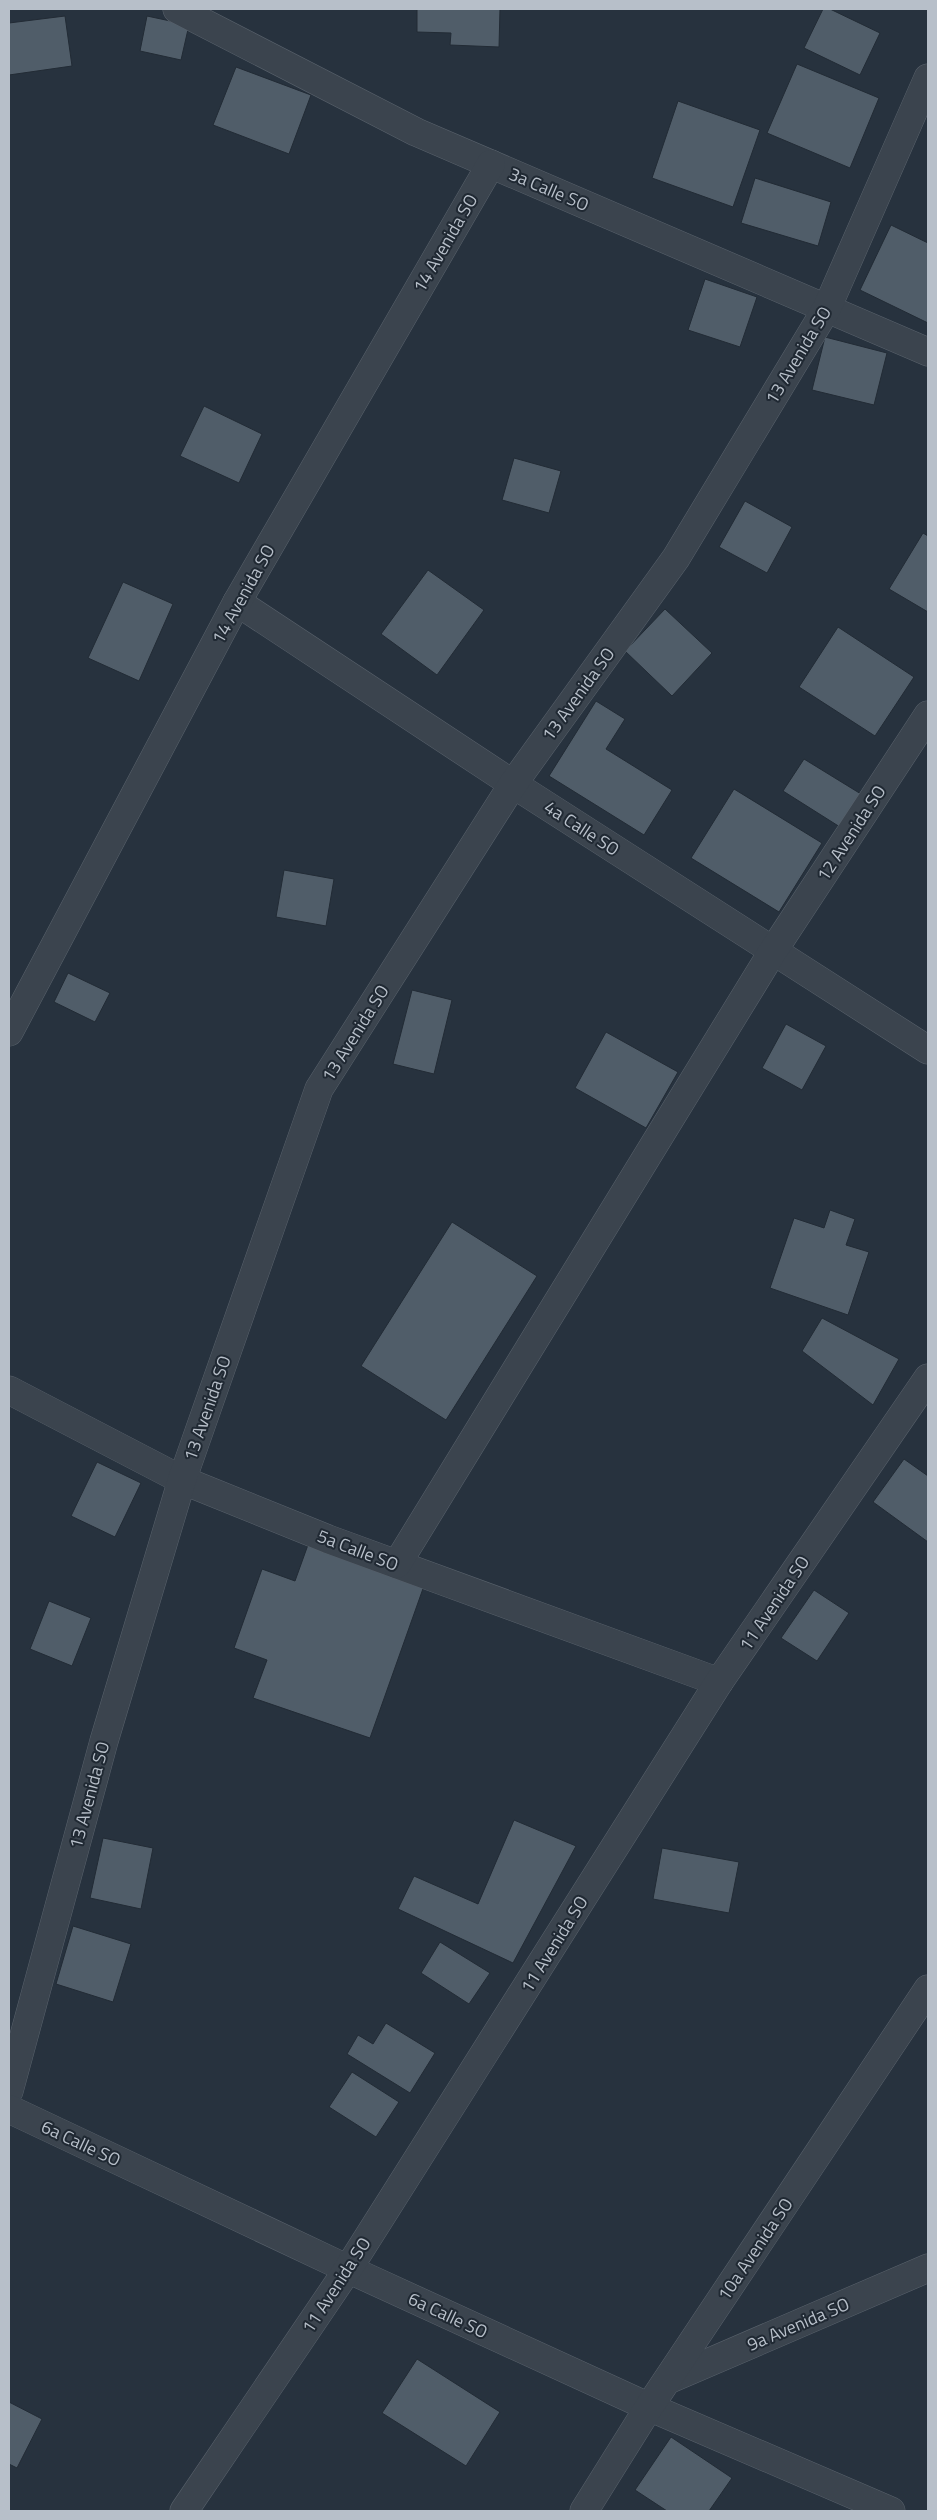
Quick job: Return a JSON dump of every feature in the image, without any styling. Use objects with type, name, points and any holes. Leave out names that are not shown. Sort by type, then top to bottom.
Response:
[{"type":"street","name":"3a Calle SO","points":[[176,9],[416,132],[928,352]]},
{"type":"street","name":"13 Avenida SO","points":[[9,2091],[104,1741],[182,1480],[319,1090],[513,784],[676,558],[827,308],[928,78]]},
{"type":"street","name":"14 Avenida SO","points":[[9,1032],[237,602],[491,164]]},
{"type":"street","name":"4a Calle SO","points":[[237,602],[513,784],[928,1050]]},
{"type":"street","name":"12 Avenida SO","points":[[397,1564],[773,951],[928,714]]},
{"type":"street","name":"11 Avenida SO","points":[[184,2511],[348,2269],[720,1682],[928,1378]]},
{"type":"street","name":"5a Calle SO","points":[[9,1390],[182,1480],[397,1564],[720,1682]]},
{"type":"street","name":"10a Avenida SO","points":[[584,2511],[649,2407],[928,1990]]},
{"type":"street","name":"6a Calle SO","points":[[9,2109],[348,2269],[649,2407],[891,2511]]},
{"type":"street","name":"9a Avenida SO","points":[[668,2380],[928,2268]]},
{"type":"building","points":[[417,9],[500,9],[499,47],[450,45],[451,33],[417,32]]},
{"type":"building","points":[[823,9],[830,9],[880,33],[860,75],[804,48]]},
{"type":"building","points":[[65,16],[72,66],[9,75],[9,23]]},
{"type":"building","points":[[147,16],[189,25],[181,60],[140,51]]},
{"type":"building","points":[[797,64],[879,98],[850,168],[767,133]]},
{"type":"building","points":[[236,67],[311,95],[289,154],[213,125]]},
{"type":"building","points":[[678,101],[760,130],[733,207],[652,178]]},
{"type":"building","points":[[755,178],[831,202],[818,246],[741,223]]},
{"type":"building","points":[[891,225],[928,243],[928,323],[860,290]]},
{"type":"building","points":[[705,279],[757,297],[740,347],[688,330]]},
{"type":"building","points":[[825,337],[887,353],[874,405],[812,390]]},
{"type":"building","points":[[204,406],[262,434],[239,483],[180,456]]},
{"type":"building","points":[[514,458],[561,471],[549,513],[502,500]]},
{"type":"building","points":[[745,501],[792,527],[767,573],[719,547]]},
{"type":"building","points":[[923,533],[928,536],[928,612],[889,589]]},
{"type":"building","points":[[428,570],[484,610],[437,675],[381,634]]},
{"type":"building","points":[[123,582],[173,604],[139,681],[88,658]]},
{"type":"building","points":[[665,609],[712,653],[672,696],[625,651]]},
{"type":"building","points":[[838,627],[914,677],[875,736],[799,687]]},
{"type":"building","points":[[596,701],[625,719],[606,749],[672,790],[644,835],[549,776]]},
{"type":"building","points":[[804,759],[861,794],[840,827],[783,791]]},
{"type":"building","points":[[734,789],[822,843],[779,912],[691,858]]},
{"type":"building","points":[[284,870],[334,879],[326,926],[276,917]]},
{"type":"building","points":[[68,973],[110,993],[95,1022],[54,1002]]},
{"type":"building","points":[[412,990],[452,1000],[434,1074],[393,1064]]},
{"type":"building","points":[[786,1024],[826,1046],[802,1090],[762,1068]]},
{"type":"building","points":[[606,1032],[678,1072],[646,1128],[575,1088]]},
{"type":"building","points":[[830,1210],[855,1219],[846,1245],[869,1252],[848,1315],[770,1288],[794,1218],[824,1228]]},
{"type":"building","points":[[452,1222],[537,1276],[446,1420],[361,1366]]},
{"type":"building","points":[[822,1318],[899,1359],[873,1405],[802,1351]]},
{"type":"building","points":[[904,1459],[928,1476],[928,1542],[873,1502]]},
{"type":"building","points":[[97,1462],[141,1483],[115,1537],[71,1516]]},
{"type":"building","points":[[309,1542],[425,1583],[370,1738],[253,1698],[267,1660],[234,1648],[262,1569],[295,1581]]},
{"type":"building","points":[[814,1590],[849,1613],[817,1661],[781,1638]]},
{"type":"building","points":[[49,1601],[91,1618],[72,1666],[30,1649]]},
{"type":"building","points":[[514,1820],[576,1846],[513,1963],[398,1909],[414,1876],[478,1904]]},
{"type":"building","points":[[103,1838],[153,1848],[141,1909],[90,1898]]},
{"type":"building","points":[[662,1848],[739,1862],[729,1913],[653,1899]]},
{"type":"building","points":[[73,1926],[131,1944],[113,2002],[56,1984]]},
{"type":"building","points":[[440,1942],[490,1973],[469,2004],[421,1973]]},
{"type":"building","points":[[386,2023],[435,2053],[410,2093],[347,2054],[358,2035],[373,2044]]},
{"type":"building","points":[[352,2072],[399,2102],[376,2137],[329,2107]]},
{"type":"building","points":[[417,2359],[500,2412],[466,2466],[382,2413]]},
{"type":"building","points":[[9,2402],[42,2419],[17,2468],[9,2464]]},
{"type":"building","points":[[671,2437],[732,2478],[709,2511],[667,2511],[635,2490]]}]
